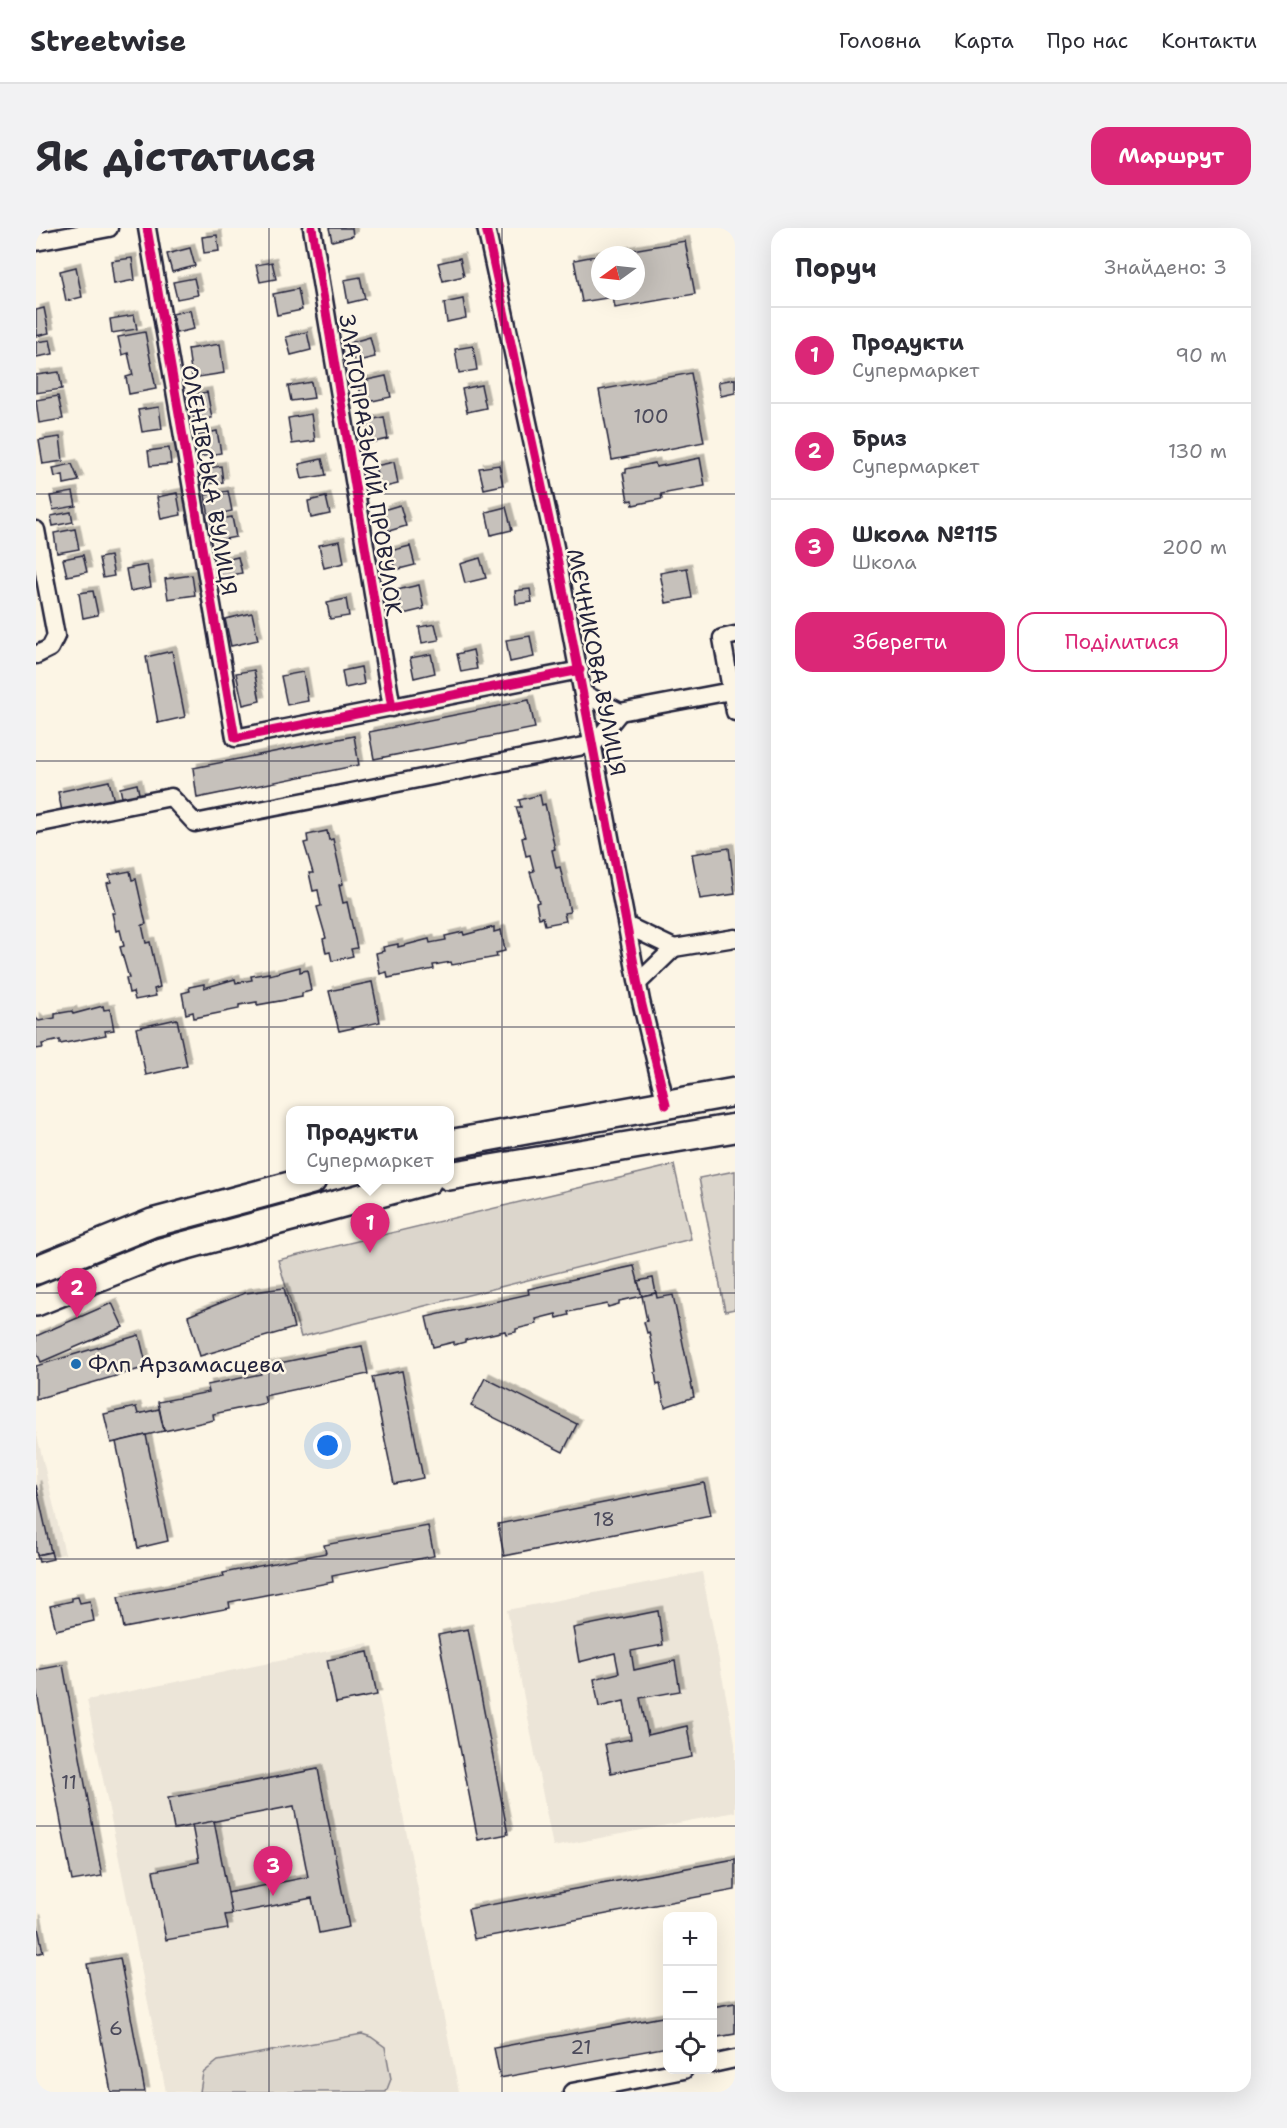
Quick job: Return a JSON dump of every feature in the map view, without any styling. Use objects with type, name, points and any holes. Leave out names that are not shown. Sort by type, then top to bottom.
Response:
[{"type":"main road","points":[[454,1143],[735,1092]]},
{"type":"main road","points":[[454,1175],[735,1128]]},
{"type":"main road","points":[[36,1270],[152,1223],[294,1184]]},
{"type":"main road","points":[[36,1302],[161,1252],[410,1184]]},
{"type":"street","points":[[36,242],[108,228]]},
{"type":"street","name":"ОЛЕНІВСЬКА ВУЛИЦЯ","points":[[147,228],[235,738],[392,708]]},
{"type":"street","name":"ЗЛАТОПРАЗЬКИЙ ПРОВУЛОК","points":[[312,228],[392,708]]},
{"type":"street","name":"МЄЧНИКОВА ВУЛИЦЯ","points":[[486,228],[580,670],[638,982],[666,1105]]},
{"type":"street","points":[[36,530],[56,636],[50,648],[36,655]]},
{"type":"street","points":[[735,635],[722,638],[735,712]]},
{"type":"street","points":[[392,708],[580,670]]},
{"type":"street","points":[[584,694],[620,712],[731,692]]},
{"type":"street","points":[[36,824],[171,797],[195,824],[594,744],[620,712]]},
{"type":"street","points":[[628,926],[674,948]]},
{"type":"street","points":[[638,982],[674,948],[735,938]]},
{"type":"street","points":[[717,2063],[735,2059]]},
{"type":"street","points":[[572,2092],[664,2074]]},
{"type":"shaded area","points":[[674,1165],[691,1239],[301,1337],[278,1260]]},
{"type":"shaded area","points":[[735,1171],[735,1309],[725,1311],[699,1178]]},
{"type":"shaded area","points":[[36,1431],[65,1554],[36,1559]]},
{"type":"shaded area","points":[[702,1572],[735,1743],[735,1812],[553,1847],[507,1610]]},
{"type":"shaded area","points":[[368,1643],[459,2092],[166,2092],[87,1700]]},
{"type":"shaded area","points":[[362,2034],[371,2037],[385,2047],[391,2079],[386,2092],[200,2092],[203,2073],[218,2061]]},
{"type":"building","points":[[329,228],[352,228],[353,236],[332,241]]},
{"type":"building","points":[[217,235],[219,251],[204,253],[202,237]]},
{"type":"building","points":[[685,241],[695,294],[615,308],[614,300],[645,300],[645,248]]},
{"type":"building","points":[[190,248],[195,266],[172,272],[167,254]]},
{"type":"building","points":[[591,257],[591,300],[594,300],[582,302],[574,260]]},
{"type":"building","points":[[132,258],[135,280],[114,284],[111,261]]},
{"type":"building","points":[[460,258],[464,276],[443,281],[438,263]]},
{"type":"building","points":[[272,262],[276,279],[260,282],[256,265]]},
{"type":"building","points":[[76,267],[82,297],[66,301],[60,271]]},
{"type":"building","points":[[360,277],[365,299],[348,303],[344,280]]},
{"type":"building","points":[[194,278],[198,295],[177,299],[173,282]]},
{"type":"building","points":[[298,289],[302,310],[277,315],[273,294]]},
{"type":"building","points":[[463,299],[466,318],[447,322],[444,303]]},
{"type":"building","points":[[44,308],[49,333],[36,336],[36,310]]},
{"type":"building","points":[[190,310],[194,329],[176,333],[172,314]]},
{"type":"building","points":[[134,315],[137,329],[112,333],[110,319]]},
{"type":"building","points":[[145,332],[156,389],[129,394],[126,377],[133,375],[128,353],[122,355],[118,337]]},
{"type":"building","points":[[307,332],[311,350],[291,355],[286,337]]},
{"type":"building","points":[[370,337],[375,357],[354,362],[349,343]]},
{"type":"building","points":[[50,340],[53,354],[36,357],[36,342]]},
{"type":"building","points":[[220,344],[224,373],[192,378],[188,349]]},
{"type":"building","points":[[473,346],[477,370],[459,373],[455,349]]},
{"type":"building","points":[[59,372],[62,389],[36,393],[36,375]]},
{"type":"building","points":[[691,373],[704,442],[612,460],[599,390]]},
{"type":"building","points":[[386,376],[391,397],[363,403],[358,382]]},
{"type":"building","points":[[735,379],[735,393],[721,396],[718,382]]},
{"type":"building","points":[[311,382],[314,398],[291,401],[288,386]]},
{"type":"building","points":[[481,385],[486,408],[467,412],[462,389]]},
{"type":"building","points":[[207,392],[212,418],[194,421],[189,395]]},
{"type":"building","points":[[58,396],[63,419],[39,423],[36,400]]},
{"type":"building","points":[[159,407],[162,429],[142,432],[138,410]]},
{"type":"building","points":[[311,414],[315,441],[292,444],[288,418]]},
{"type":"building","points":[[384,417],[388,439],[370,443],[365,421]]},
{"type":"building","points":[[217,431],[221,453],[199,457],[195,436]]},
{"type":"building","points":[[60,437],[63,461],[43,464],[39,440]]},
{"type":"building","points":[[169,448],[171,464],[150,466],[148,451]]},
{"type":"building","points":[[700,458],[705,486],[661,494],[662,499],[633,505],[632,500],[628,501],[623,473],[626,473],[626,469],[655,463],[656,467]]},
{"type":"building","points":[[322,459],[326,475],[302,479],[299,464]]},
{"type":"building","points":[[394,462],[398,484],[380,488],[375,466]]},
{"type":"building","points":[[72,464],[79,481],[64,484],[63,475],[55,477],[53,468]]},
{"type":"building","points":[[499,465],[503,485],[484,489],[479,468]]},
{"type":"building","points":[[221,466],[223,482],[200,485],[197,470]]},
{"type":"building","points":[[228,491],[232,511],[209,516],[205,495]]},
{"type":"building","points":[[73,492],[76,506],[53,510],[50,496]]},
{"type":"building","points":[[177,493],[181,515],[161,519],[157,497]]},
{"type":"building","points":[[326,497],[330,514],[311,518],[308,501]]},
{"type":"building","points":[[400,505],[406,526],[389,531],[383,510]]},
{"type":"building","points":[[506,507],[512,530],[491,535],[486,512]]},
{"type":"building","points":[[71,512],[73,522],[53,526],[51,516]]},
{"type":"building","points":[[232,517],[236,537],[215,541],[211,521]]},
{"type":"building","points":[[75,529],[79,549],[57,553],[54,533]]},
{"type":"building","points":[[340,541],[344,563],[324,568],[319,545]]},
{"type":"building","points":[[410,546],[415,565],[395,570],[390,551]]},
{"type":"building","points":[[83,555],[87,572],[67,576],[63,559]]},
{"type":"building","points":[[110,556],[114,576],[103,578],[99,558]]},
{"type":"building","points":[[238,557],[242,573],[219,578],[216,562]]},
{"type":"building","points":[[480,558],[486,578],[465,583],[460,564]]},
{"type":"building","points":[[147,565],[151,587],[130,591],[126,569]]},
{"type":"building","points":[[687,568],[692,598],[666,603],[660,573]]},
{"type":"building","points":[[192,575],[195,595],[168,599],[165,579]]},
{"type":"building","points":[[419,585],[424,609],[403,614],[397,590]]},
{"type":"building","points":[[530,589],[532,602],[516,604],[515,591]]},
{"type":"building","points":[[93,591],[98,615],[83,618],[79,593]]},
{"type":"building","points":[[346,599],[349,616],[330,619],[327,603]]},
{"type":"building","points":[[252,613],[258,640],[231,646],[225,619]]},
{"type":"building","points":[[435,624],[439,640],[422,643],[419,627]]},
{"type":"building","points":[[530,636],[534,657],[510,662],[506,640]]},
{"type":"building","points":[[473,650],[477,669],[461,672],[457,654]]},
{"type":"building","points":[[172,651],[185,717],[158,723],[146,657]]},
{"type":"building","points":[[431,654],[435,673],[414,678],[410,658]]},
{"type":"building","points":[[361,667],[364,684],[345,688],[342,671]]},
{"type":"building","points":[[254,670],[260,701],[243,705],[236,673]]},
{"type":"building","points":[[303,672],[308,701],[287,705],[281,676]]},
{"type":"building","points":[[529,700],[535,728],[374,759],[369,732]]},
{"type":"building","points":[[354,736],[359,765],[197,798],[193,768]]},
{"type":"building","points":[[109,781],[115,805],[63,816],[58,792]]},
{"type":"building","points":[[137,784],[140,798],[123,802],[120,788]]},
{"type":"building","points":[[540,795],[542,805],[545,804],[555,849],[552,850],[556,868],[560,867],[570,912],[564,913],[566,921],[545,925],[543,917],[539,918],[536,903],[539,902],[530,872],[534,871],[530,855],[526,856],[522,838],[525,837],[516,807],[521,807],[519,800]]},
{"type":"building","points":[[327,831],[329,840],[333,839],[343,884],[339,885],[343,903],[347,902],[357,948],[351,949],[353,956],[332,961],[330,952],[326,953],[323,939],[326,938],[317,907],[321,906],[318,890],[313,891],[309,873],[313,873],[304,843],[308,842],[307,835]]},
{"type":"building","points":[[729,848],[735,894],[700,899],[692,854]]},
{"type":"building","points":[[130,871],[132,880],[136,879],[146,924],[142,925],[146,943],[150,942],[160,987],[154,989],[156,996],[135,1000],[133,992],[129,993],[126,978],[129,978],[120,947],[124,946],[120,930],[116,931],[112,913],[115,913],[107,883],[111,882],[109,875]]},
{"type":"building","points":[[494,927],[494,932],[501,930],[505,951],[496,953],[497,957],[452,965],[451,962],[433,965],[434,969],[388,978],[387,972],[380,974],[376,953],[384,951],[383,947],[398,944],[398,947],[429,939],[430,943],[446,940],[445,936],[463,932],[464,935]]},
{"type":"building","points":[[300,967],[300,972],[307,970],[311,991],[302,993],[302,997],[257,1005],[257,1002],[239,1005],[239,1009],[194,1018],[193,1012],[186,1014],[182,993],[190,991],[189,987],[204,984],[204,988],[235,979],[236,983],[252,980],[251,976],[269,973],[269,975]]},
{"type":"building","points":[[372,982],[380,1022],[339,1031],[329,991]]},
{"type":"building","points":[[103,1006],[104,1010],[110,1009],[114,1030],[105,1031],[106,1035],[60,1044],[60,1040],[42,1044],[43,1048],[36,1049],[36,1018],[39,1021],[55,1018],[55,1014],[72,1011],[73,1014]]},
{"type":"building","points":[[177,1019],[187,1066],[146,1075],[136,1028]]},
{"type":"building","points":[[634,1266],[642,1296],[619,1301],[619,1304],[608,1307],[607,1304],[568,1312],[569,1315],[557,1318],[556,1314],[536,1319],[537,1324],[516,1329],[516,1332],[506,1334],[505,1331],[465,1340],[465,1342],[454,1345],[454,1342],[433,1347],[426,1317],[529,1294],[528,1289]]},
{"type":"building","points":[[653,1278],[656,1293],[642,1296],[638,1281]]},
{"type":"building","points":[[284,1288],[294,1328],[200,1356],[188,1316],[245,1293]]},
{"type":"building","points":[[656,1293],[657,1298],[673,1295],[694,1397],[665,1407],[660,1384],[657,1385],[655,1373],[657,1372],[649,1332],[647,1333],[644,1322],[647,1321],[642,1296]]},
{"type":"building","points":[[112,1303],[123,1327],[41,1362],[36,1351],[36,1336]]},
{"type":"building","points":[[139,1335],[147,1367],[36,1399],[36,1366]]},
{"type":"building","points":[[362,1346],[368,1374],[264,1396],[266,1403],[213,1414],[214,1420],[164,1431],[158,1402],[209,1392],[207,1385],[261,1374],[260,1367]]},
{"type":"building","points":[[402,1371],[423,1478],[394,1484],[372,1377]]},
{"type":"building","points":[[485,1378],[577,1424],[563,1452],[471,1406]]},
{"type":"building","points":[[136,1407],[138,1414],[159,1409],[164,1431],[111,1443],[104,1414]]},
{"type":"building","points":[[146,1435],[168,1541],[138,1548],[116,1442]]},
{"type":"building","points":[[704,1483],[711,1515],[504,1556],[498,1524]]},
{"type":"building","points":[[36,1485],[51,1552],[37,1555],[36,1552]]},
{"type":"building","points":[[428,1526],[434,1556],[332,1576],[333,1582],[229,1602],[230,1608],[124,1628],[118,1597],[224,1577],[223,1573],[326,1553],[324,1545]]},
{"type":"building","points":[[51,1552],[53,1559],[39,1562],[37,1555]]},
{"type":"building","points":[[78,1597],[80,1603],[90,1601],[94,1621],[56,1630],[50,1606],[72,1601],[72,1598]]},
{"type":"building","points":[[658,1611],[663,1645],[631,1651],[634,1670],[675,1661],[680,1691],[640,1698],[648,1735],[687,1726],[692,1757],[611,1773],[605,1744],[631,1739],[624,1701],[599,1707],[594,1679],[619,1673],[615,1653],[579,1662],[573,1628]]},
{"type":"building","points":[[468,1629],[508,1834],[478,1840],[438,1635]]},
{"type":"building","points":[[368,1652],[377,1695],[336,1703],[327,1660]]},
{"type":"building","points":[[63,1665],[102,1876],[72,1881],[36,1688],[36,1670]]},
{"type":"building","points":[[318,1769],[349,1927],[319,1933],[312,1898],[232,1914],[227,1893],[308,1877],[294,1806],[174,1829],[168,1798]]},
{"type":"building","points":[[214,1821],[232,1914],[225,1915],[228,1929],[166,1940],[153,1871],[199,1862],[192,1825]]},
{"type":"building","points":[[735,1859],[735,1890],[474,1939],[468,1909]]},
{"type":"building","points":[[36,1918],[43,1952],[36,1954]]},
{"type":"building","points":[[120,1958],[145,2092],[111,2092],[87,1964]]},
{"type":"building","points":[[735,2003],[735,2034],[717,2037],[717,2006]]},
{"type":"building","points":[[663,2017],[663,2048],[500,2078],[494,2048]]},
{"type":"cycle path","points":[[147,228],[235,738],[580,670]]},
{"type":"cycle path","points":[[312,228],[392,708]]},
{"type":"cycle path","points":[[486,228],[555,547],[641,1001],[666,1105]]},
{"type":"place","name":"Продукти","points":[[370,1253]]},
{"type":"place","name":"Бриз","points":[[77,1318]]},
{"type":"place","name":"Флп Арзамасцева","points":[[76,1364]]},
{"type":"place","name":"Школа №115","points":[[273,1896]]}]
